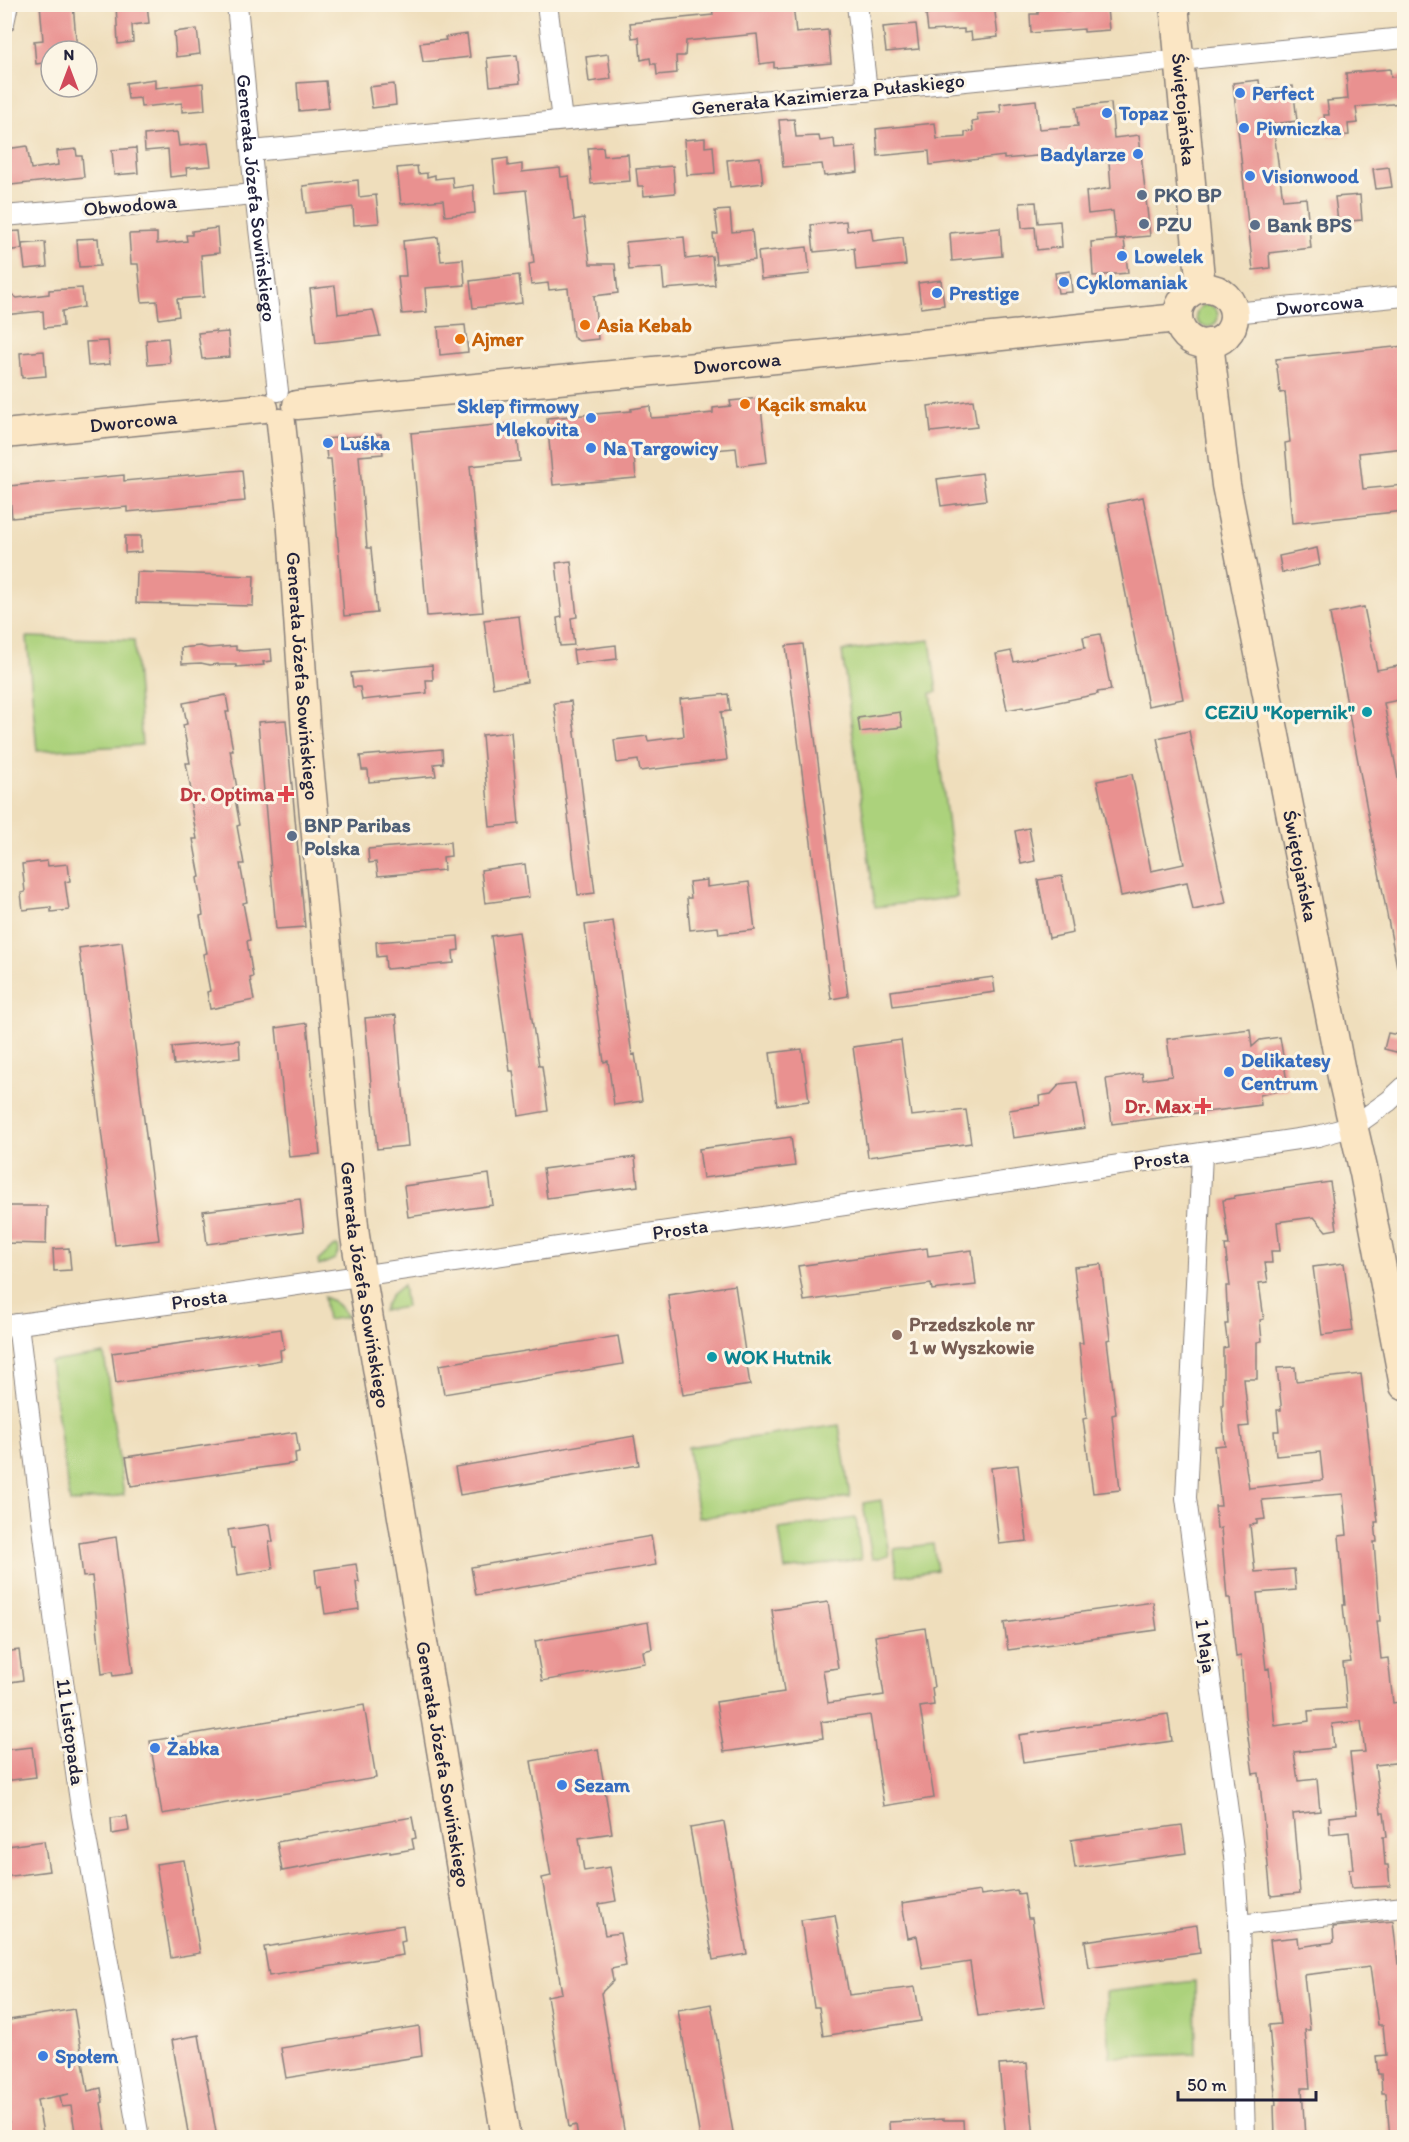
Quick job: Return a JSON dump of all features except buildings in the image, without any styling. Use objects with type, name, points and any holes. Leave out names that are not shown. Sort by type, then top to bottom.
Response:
[{"type":"street","points":[[4,23],[8,4]]},
{"type":"street","name":"Generała Józefa Sowińskiego","points":[[237,4],[255,194],[291,516],[306,733],[354,1224],[506,2138]]},
{"type":"street","points":[[547,4],[562,120]]},
{"type":"street","points":[[857,4],[867,91]]},
{"type":"street","name":"Świętojańska","points":[[1174,4],[1201,288]]},
{"type":"street","name":"Generała Kazimierza Pułaskiego","points":[[252,151],[1404,38]]},
{"type":"street","name":"Obwodowa","points":[[4,216],[255,194]]},
{"type":"street","points":[[1201,288],[1210,288],[1226,296],[1234,313],[1230,330],[1224,336],[1209,343],[1191,339],[1180,326],[1178,318],[1182,302],[1193,291],[1201,288]]},
{"type":"street","name":"Dworcowa","points":[[1234,313],[1404,296]]},
{"type":"street","name":"Dworcowa","points":[[4,434],[703,367],[1178,318]]},
{"type":"street","name":"Świętojańska","points":[[1209,343],[1226,484],[1343,1083],[1397,1307],[1404,1386]]},
{"type":"street","points":[[1354,1126],[1389,1101],[1404,1087]]},
{"type":"street","name":"Prosta","points":[[11,1325],[1317,1136],[1354,1126]]},
{"type":"street","name":"1 Maja","points":[[1202,1153],[1186,1498],[1234,1856],[1239,1925],[1245,2138]]},
{"type":"street","name":"11 Listopada","points":[[11,1325],[82,1815],[139,2138]]},
{"type":"street","points":[[1239,1925],[1404,1906]]},
{"type":"green space","points":[[1203,305],[1211,305],[1218,312],[1218,320],[1211,327],[1203,327],[1196,320],[1196,312]]},
{"type":"green space","points":[[27,637],[134,640],[142,745],[37,751]]},
{"type":"green space","points":[[930,640],[937,692],[931,693],[957,897],[875,907],[842,651]]},
{"type":"green space","points":[[338,1246],[339,1250],[335,1259],[319,1266],[318,1261],[333,1247]]},
{"type":"green space","points":[[403,1285],[406,1307],[383,1311],[391,1295]]},
{"type":"green space","points":[[324,1297],[338,1305],[347,1317],[327,1320]]},
{"type":"green space","points":[[104,1354],[124,1495],[70,1503],[50,1362]]},
{"type":"green space","points":[[839,1425],[850,1497],[698,1518],[688,1447]]},
{"type":"green space","points":[[881,1500],[889,1556],[872,1559],[863,1503]]},
{"type":"green space","points":[[856,1518],[861,1559],[785,1570],[779,1529]]},
{"type":"green space","points":[[933,1544],[937,1570],[897,1576],[894,1549]]},
{"type":"green space","points":[[1195,1981],[1196,2054],[1110,2057],[1106,1992]]},
{"type":"place","name":"Perfect","points":[[1240,93]]},
{"type":"place","name":"Topaz","points":[[1107,113]]},
{"type":"place","name":"Piwniczka","points":[[1244,128]]},
{"type":"place","name":"Badylarze","points":[[1138,154]]},
{"type":"place","name":"Visionwood","points":[[1250,176]]},
{"type":"place","name":"PKO BP","points":[[1142,195]]},
{"type":"place","name":"PZU","points":[[1144,224]]},
{"type":"place","name":"Bank BPS","points":[[1255,225]]},
{"type":"place","name":"Lowelek","points":[[1122,256]]},
{"type":"place","name":"Cyklomaniak","points":[[1064,282]]},
{"type":"place","name":"Prestige","points":[[937,293]]},
{"type":"place","name":"Asia Kebab","points":[[585,325]]},
{"type":"place","name":"Ajmer","points":[[460,339]]},
{"type":"place","name":"Kącik smaku","points":[[745,404]]},
{"type":"place","name":"Sklep firmowy Mlekovita","points":[[591,418]]},
{"type":"place","name":"Luśka","points":[[328,443]]},
{"type":"place","name":"Na Targowicy","points":[[591,448]]},
{"type":"place","name":"CEZiU \"Kopernik\"","points":[[1367,712]]},
{"type":"place","name":"Dr. Optima","points":[[286,794]]},
{"type":"place","name":"BNP Paribas Polska","points":[[292,836]]},
{"type":"place","name":"Delikatesy Centrum","points":[[1229,1072]]},
{"type":"place","name":"Dr. Max","points":[[1203,1106]]},
{"type":"place","name":"Przedszkole nr 1 w Wyszkowie","points":[[897,1335]]},
{"type":"place","name":"WOK Hutnik","points":[[712,1357]]},
{"type":"place","name":"Żabka","points":[[155,1748]]},
{"type":"place","name":"Sezam","points":[[562,1785]]},
{"type":"place","name":"Społem","points":[[43,2056]]}]
